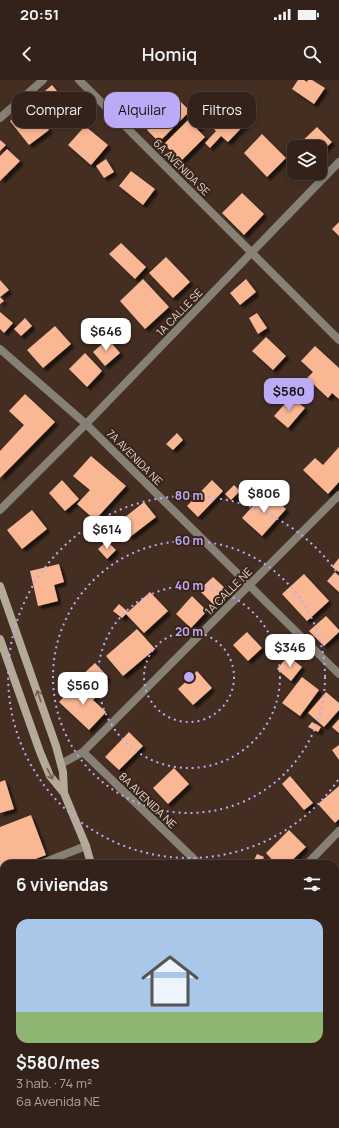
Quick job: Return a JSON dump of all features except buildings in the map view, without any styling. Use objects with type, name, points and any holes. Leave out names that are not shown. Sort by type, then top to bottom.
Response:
[{"type":"main road","points":[[0,586],[56,746],[61,764],[64,793],[86,846],[90,860]]},
{"type":"main road","points":[[0,639],[40,752],[50,776],[64,793]]},
{"type":"street","points":[[0,118],[43,80]]},
{"type":"street","name":"6A AVENIDA SE","points":[[79,80],[339,340]]},
{"type":"street","name":"1A CALLE SE","points":[[0,510],[86,424],[339,162]]},
{"type":"street","name":"7A AVENIDA NE","points":[[0,349],[86,424],[339,674]]},
{"type":"street","name":"1A CALLE NE","points":[[61,764],[82,752],[339,495]]},
{"type":"street","name":"8A AVENIDA NE","points":[[82,752],[195,860]]},
{"type":"street","points":[[311,860],[339,831]]},
{"type":"street","points":[[50,860],[86,846]]}]
